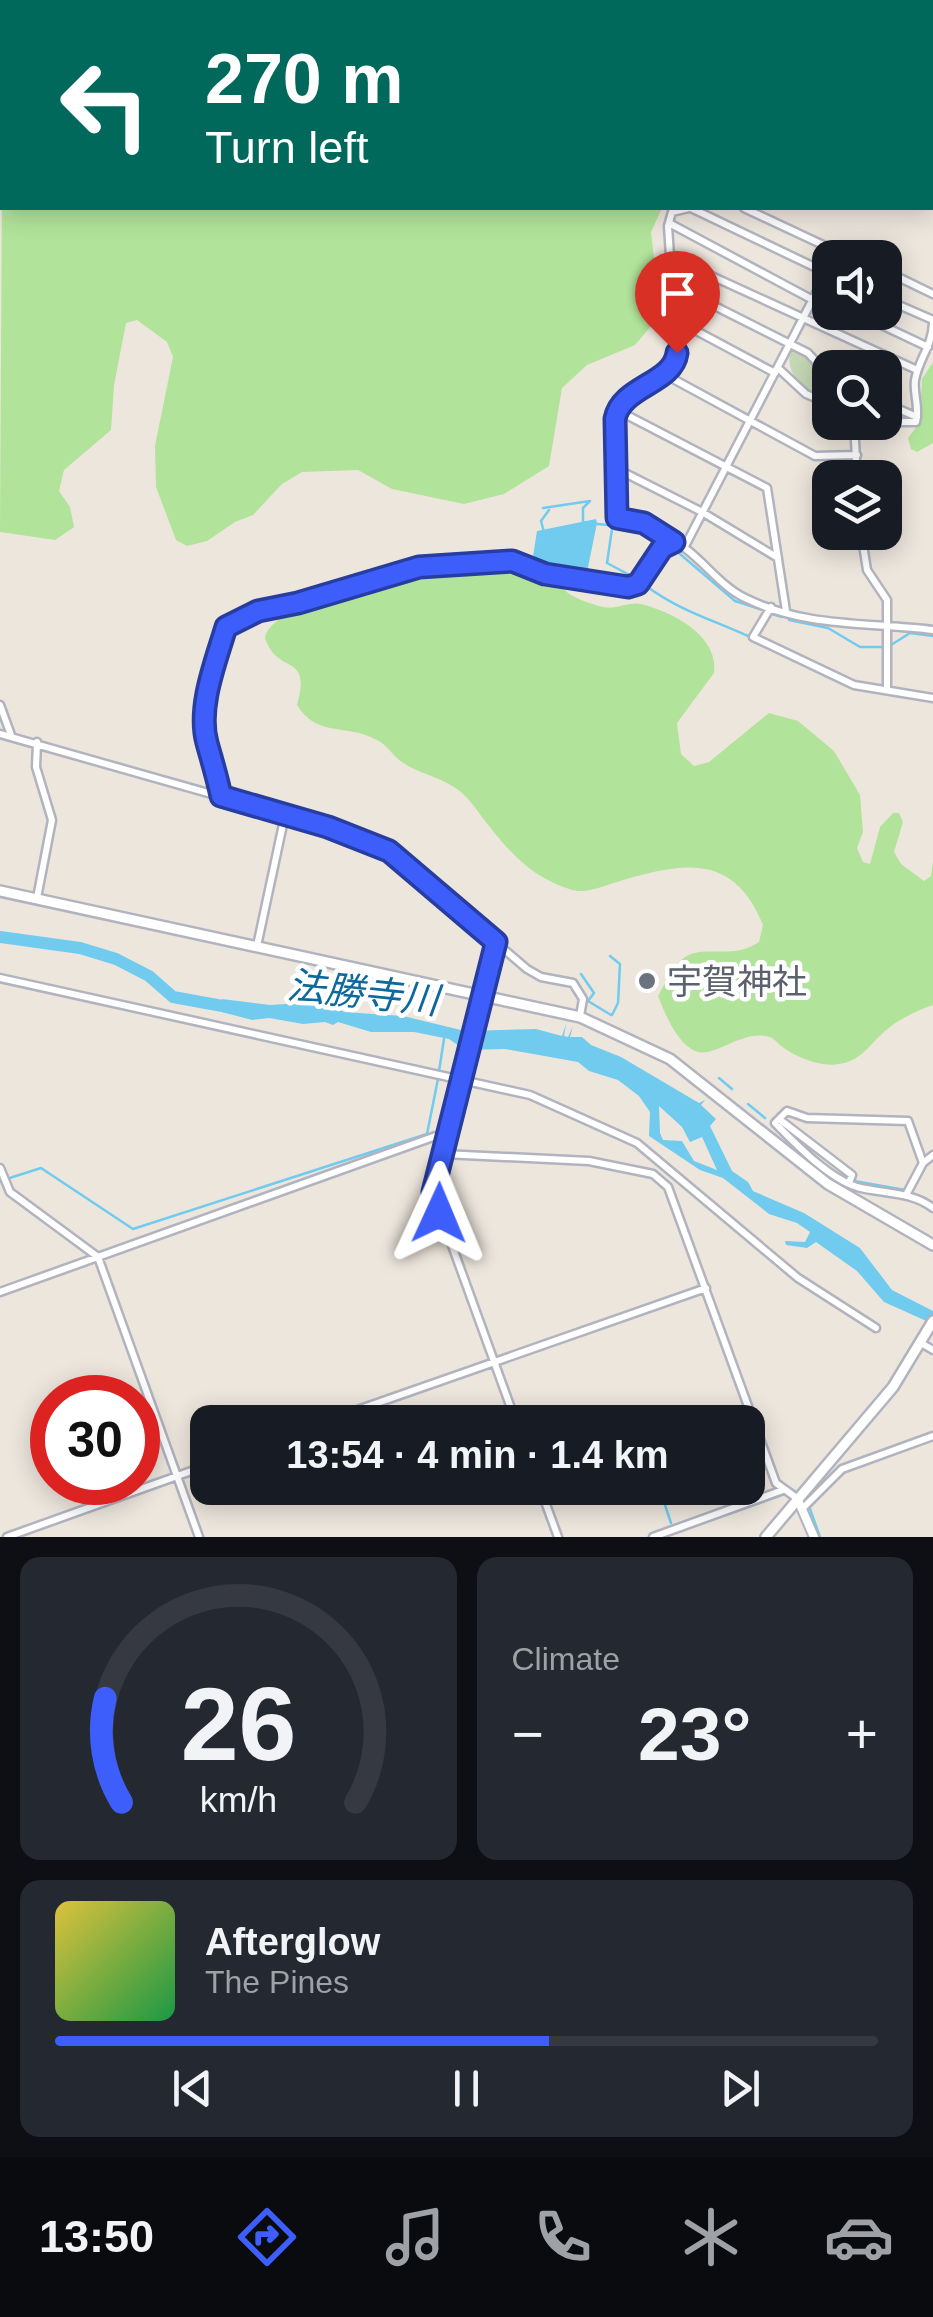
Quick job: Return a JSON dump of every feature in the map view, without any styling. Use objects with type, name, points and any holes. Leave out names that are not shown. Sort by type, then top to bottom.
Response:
[{"type":"main road","points":[[0,891],[580,1017],[670,1059],[828,1184],[933,1246]]},
{"type":"main road","points":[[766,1537],[801,1504],[893,1386],[933,1321]]},
{"type":"street","points":[[675,210],[669,223],[677,361],[617,410],[617,518],[644,523],[684,548],[738,593],[808,621],[933,630]]},
{"type":"street","points":[[694,210],[812,263]]},
{"type":"street","points":[[748,210],[812,240]]},
{"type":"street","points":[[669,223],[812,296]]},
{"type":"street","points":[[670,258],[917,370]]},
{"type":"street","points":[[902,279],[933,294]]},
{"type":"street","points":[[672,284],[812,358]]},
{"type":"street","points":[[684,548],[812,301]]},
{"type":"street","points":[[902,307],[933,322],[914,386],[917,418]]},
{"type":"street","points":[[675,320],[776,371],[812,396]]},
{"type":"street","points":[[892,330],[928,347]]},
{"type":"street","points":[[664,374],[815,456],[856,456]]},
{"type":"street","points":[[617,410],[767,488],[786,612]]},
{"type":"street","points":[[902,411],[917,418]]},
{"type":"street","points":[[902,423],[910,424],[917,418]]},
{"type":"street","points":[[855,440],[856,460]]},
{"type":"street","points":[[615,468],[702,512],[778,558]]},
{"type":"street","points":[[221,796],[206,742],[206,717],[211,679],[226,627],[258,611],[419,567],[512,561],[545,574],[632,588],[642,581],[662,548],[674,542]]},
{"type":"street","points":[[864,550],[868,570],[887,600],[887,689]]},
{"type":"street","points":[[772,607],[753,638],[850,683],[933,698]]},
{"type":"street","points":[[0,705],[11,735]]},
{"type":"street","points":[[0,734],[285,814],[389,851],[527,969],[541,977],[573,983],[580,989],[580,1017]]},
{"type":"street","points":[[36,742],[36,767],[52,820],[37,898]]},
{"type":"street","points":[[257,946],[285,814]]},
{"type":"street","points":[[496,942],[433,1192],[510,1405]]},
{"type":"street","points":[[0,978],[463,1078],[530,1096],[586,1118],[637,1143],[798,1278],[876,1328]]},
{"type":"street","points":[[923,1163],[908,1120],[807,1118],[787,1111],[775,1124],[807,1155],[850,1180],[907,1193],[933,1208]]},
{"type":"street","points":[[0,1292],[448,1132]]},
{"type":"street","points":[[443,1154],[589,1161],[654,1174],[668,1187],[776,1483],[780,1492],[801,1504],[814,1537]]},
{"type":"street","points":[[907,1193],[923,1163],[933,1155]]},
{"type":"street","points":[[0,1169],[10,1192],[98,1257],[199,1537]]},
{"type":"street","points":[[370,1405],[706,1288]]},
{"type":"street","points":[[924,1339],[933,1350]]},
{"type":"street","points":[[801,1504],[839,1470],[933,1436]]},
{"type":"street","points":[[7,1537],[190,1471]]},
{"type":"street","points":[[653,1537],[780,1492]]},
{"type":"street","points":[[546,1505],[558,1537]]},
{"type":"green space","points":[[2,210],[661,210],[651,232],[658,292],[652,325],[635,345],[587,365],[562,388],[549,466],[504,494],[464,504],[392,489],[358,470],[302,472],[282,484],[253,515],[207,541],[187,546],[176,540],[156,487],[155,446],[173,357],[167,342],[137,320],[126,323],[114,385],[111,430],[64,470],[59,491],[70,507],[74,527],[55,540],[0,532]]},
{"type":"green space","points":[[791,348],[812,360],[812,392],[795,378],[789,356]]},
{"type":"green space","points":[[933,362],[933,443],[917,452],[911,449],[908,438],[920,422],[922,379]]},
{"type":"green space","points":[[446,573],[546,576],[589,603],[608,608],[641,604],[691,627],[714,659],[714,673],[677,723],[681,754],[694,766],[709,762],[769,713],[798,721],[834,751],[860,795],[863,832],[857,848],[863,862],[870,864],[880,827],[893,813],[899,813],[903,822],[894,852],[901,864],[924,881],[931,876],[933,862],[933,1005],[896,1023],[860,1055],[842,1064],[807,1060],[765,1036],[747,1037],[713,1051],[691,1049],[668,1020],[658,996],[673,969],[688,955],[737,951],[759,942],[763,925],[737,884],[720,874],[683,868],[589,890],[558,885],[513,854],[454,787],[399,760],[377,740],[323,726],[305,715],[297,705],[297,670],[271,650],[265,638],[273,624],[291,612],[345,592]]},
{"type":"water","points":[[596,519],[586,577],[532,563],[537,531]]},
{"type":"water","points":[[222,999],[270,1005],[318,1002],[331,1003],[344,1012],[403,1016],[465,1031],[536,1029],[562,1036],[566,1024],[564,1036],[568,1037],[573,1026],[570,1037],[582,1037],[699,1103],[705,1100],[701,1105],[716,1119],[710,1126],[732,1171],[748,1182],[753,1191],[804,1213],[860,1248],[892,1290],[933,1311],[933,1324],[884,1302],[857,1271],[816,1242],[807,1248],[786,1245],[785,1241],[805,1242],[810,1232],[797,1223],[769,1214],[723,1178],[700,1170],[649,1136],[650,1112],[639,1096],[618,1080],[589,1071],[578,1062],[505,1049],[465,1050],[449,1039],[414,1032],[371,1032],[338,1022],[333,1025],[269,1018],[252,1020],[222,1012]],"holes":[[[659,1106],[682,1127],[690,1142],[702,1137],[717,1170],[694,1161],[682,1141],[663,1140]]]},
{"type":"waterway","points":[[543,508],[590,501],[583,508],[583,523]]},
{"type":"waterway","points":[[544,532],[541,521],[549,510]]},
{"type":"waterway","points":[[623,516],[661,528]]},
{"type":"waterway","points":[[597,524],[642,528],[665,542]]},
{"type":"waterway","points":[[612,529],[607,563],[639,580]]},
{"type":"waterway","points":[[673,548],[735,601],[763,610]]},
{"type":"waterway","points":[[646,586],[684,609],[750,637]]},
{"type":"waterway","points":[[772,614],[782,617]]},
{"type":"waterway","points":[[789,620],[828,628],[860,647],[884,647]]},
{"type":"waterway","points":[[891,645],[910,633],[933,636]]},
{"type":"waterway","points":[[754,641],[784,655]]},
{"type":"waterway","points":[[823,674],[838,681]]},
{"type":"waterway","name":"法勝寺川","points":[[0,937],[80,948],[116,959],[149,976],[173,997],[239,1009]]},
{"type":"waterway","points":[[610,956],[620,964],[618,1003],[612,1015]]},
{"type":"waterway","points":[[581,974],[594,993],[588,1001],[611,1015]]},
{"type":"waterway","points":[[439,1071],[444,1039]]},
{"type":"waterway","points":[[719,1078],[732,1089]]},
{"type":"waterway","points":[[0,1181],[41,1168],[133,1229],[427,1134],[438,1079]]},
{"type":"waterway","points":[[748,1104],[765,1118]]},
{"type":"waterway","points":[[781,1125],[854,1181],[905,1190],[933,1203]]},
{"type":"waterway","points":[[824,1483],[839,1467]]},
{"type":"waterway","points":[[779,1481],[793,1490]]},
{"type":"waterway","points":[[663,1537],[779,1496]]},
{"type":"waterway","points":[[542,1505],[554,1537]]},
{"type":"waterway","points":[[665,1505],[671,1523]]},
{"type":"waterway","points":[[810,1509],[820,1537]]},
{"type":"place","name":"宇賀神社","points":[[647,981]]},
{"type":"route","points":[[439,1213],[433,1192],[496,942],[389,851],[328,827],[221,796],[206,742],[211,679],[226,627],[258,611],[298,603],[404,570],[512,561],[545,574],[632,588],[638,584],[662,548],[674,542],[644,523],[617,518],[615,419],[617,410],[639,389],[672,367],[677,353]]}]
